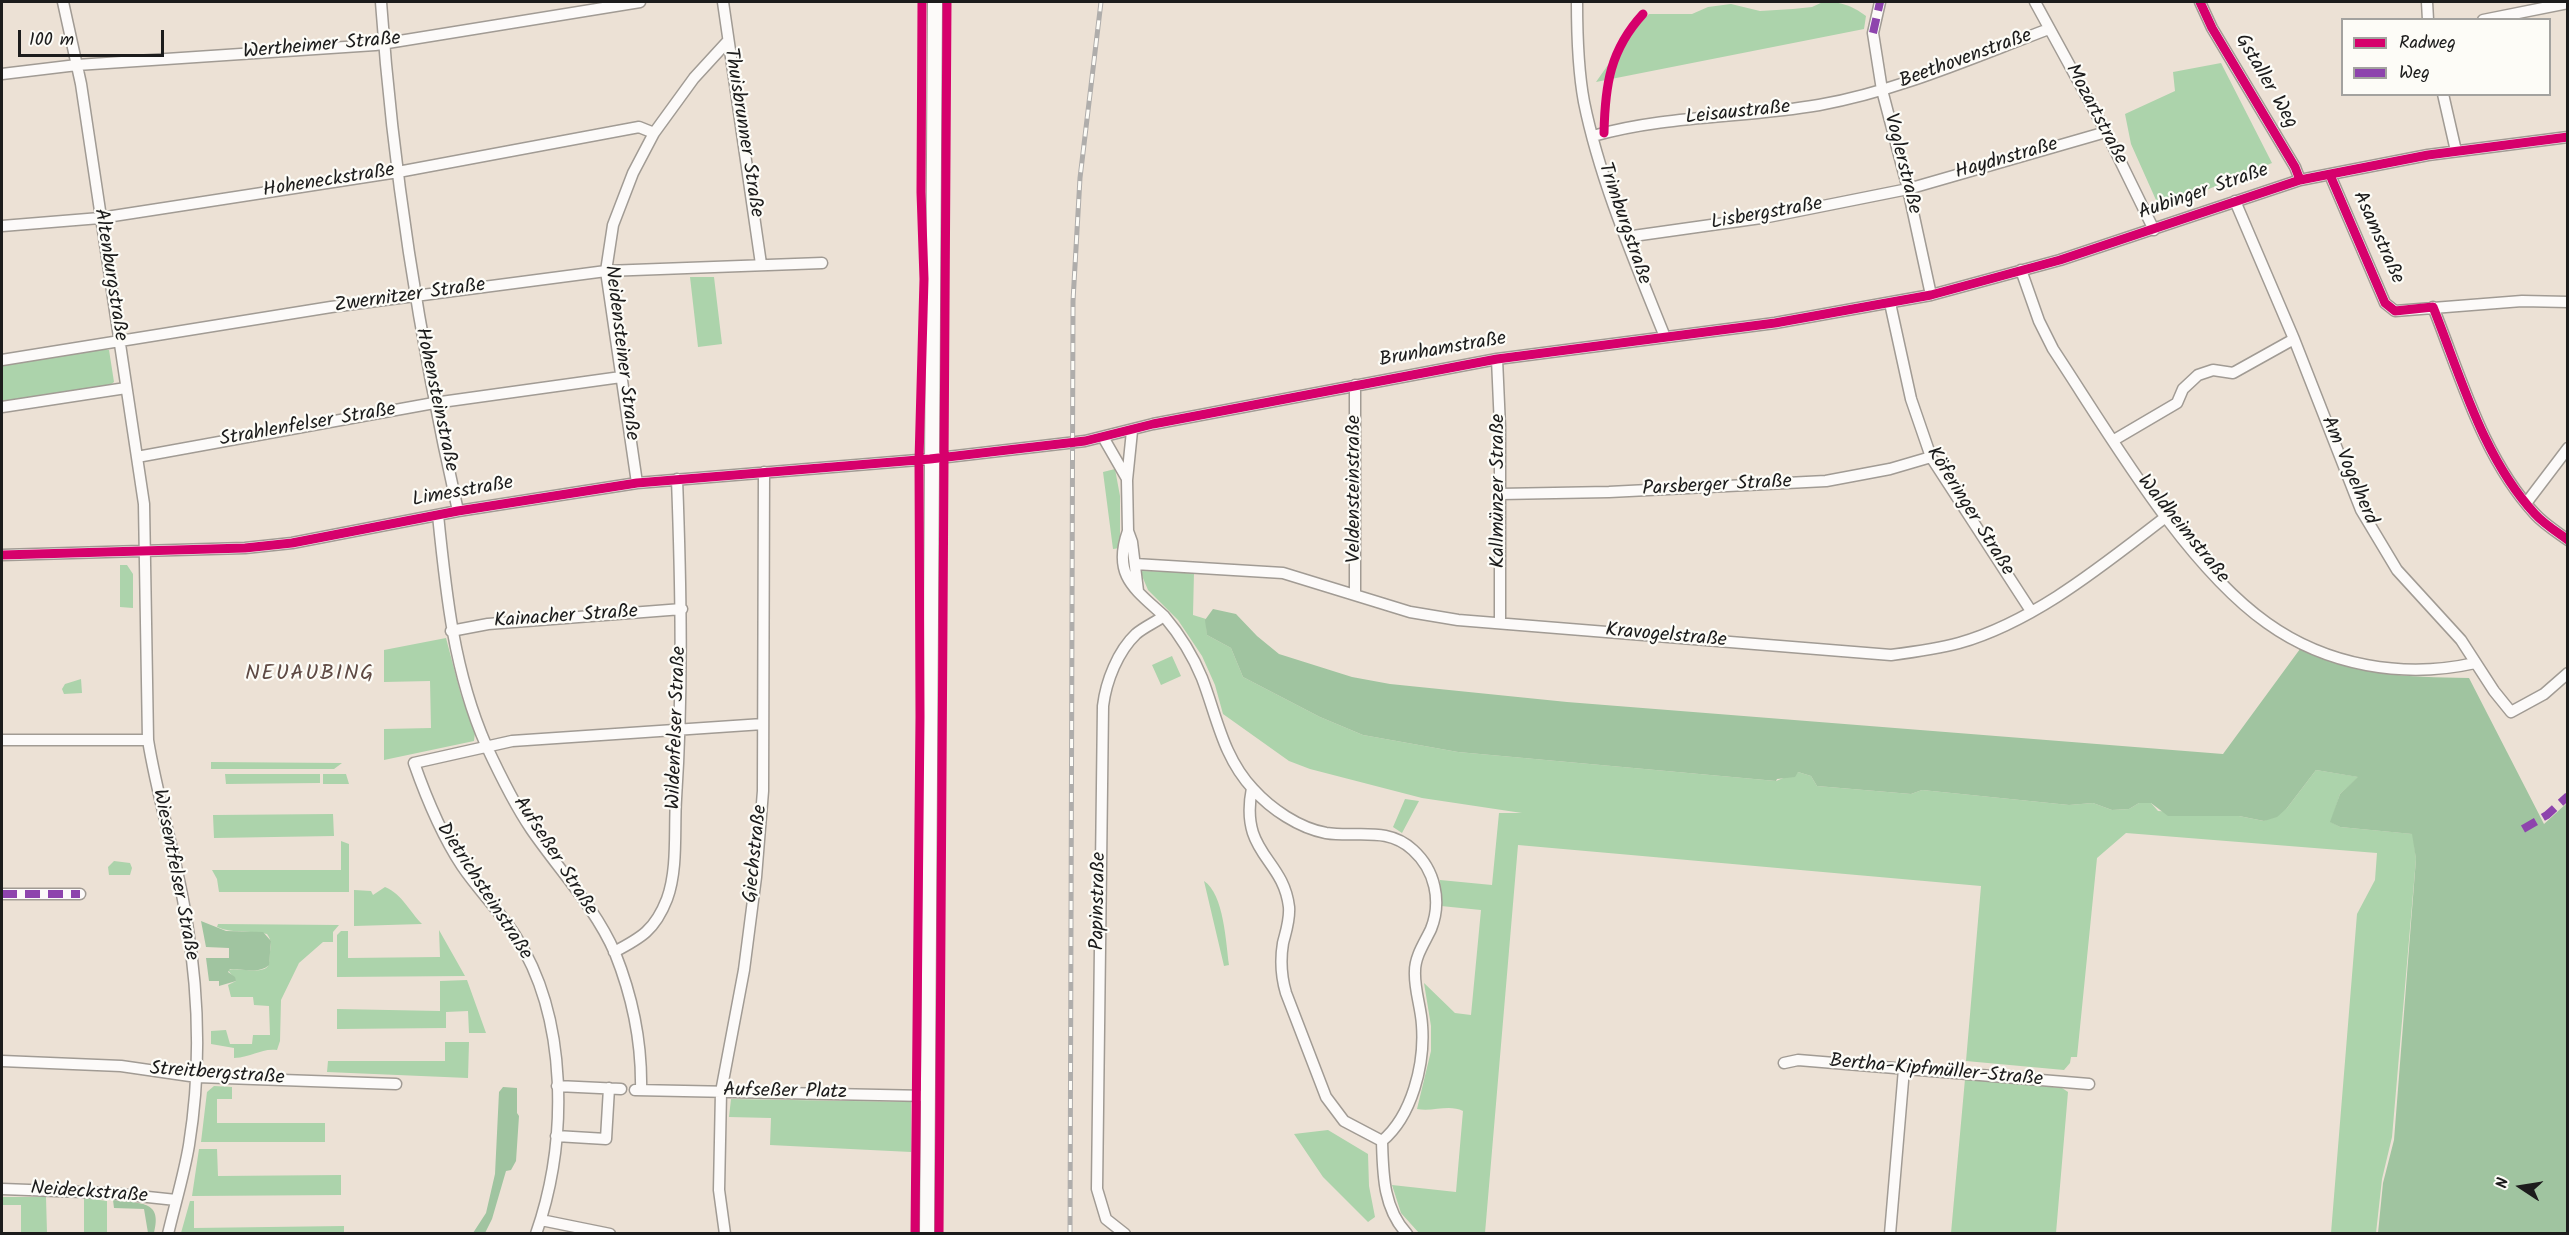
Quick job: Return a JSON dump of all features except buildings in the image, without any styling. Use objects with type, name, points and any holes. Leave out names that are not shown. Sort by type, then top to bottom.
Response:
[{"type":"main road","points":[[927,1233],[930,459],[935,2]]},
{"type":"street","name":"Altenburgstraße","points":[[63,2],[77,65],[137,457],[146,521],[147,550]]},
{"type":"street","name":"Hohensteinstraße","points":[[381,2],[398,172],[414,296],[434,403],[458,511]]},
{"type":"street","name":"Wertheimer Straße","points":[[2,74],[77,65],[384,44],[640,2]]},
{"type":"street","name":"Thuisbrunner Straße","points":[[723,2],[727,42],[748,161],[761,264]]},
{"type":"street","name":"Trimburgstraße","points":[[1577,2],[1584,100],[1593,136],[1626,237],[1665,337]]},
{"type":"street","name":"Voglerstraße","points":[[1880,2],[1872,33],[1882,90],[1908,189],[1931,295]]},
{"type":"street","name":"Mozartstraße","points":[[2035,2],[2106,132],[2154,230]]},
{"type":"street","name":"Gstaller Weg","points":[[2200,2],[2212,28],[2295,167],[2300,180]]},
{"type":"street","points":[[2427,2],[2428,18]]},
{"type":"street","points":[[2493,18],[2568,3]]},
{"type":"street","name":"Beethovenstraße","points":[[1882,90],[2049,29]]},
{"type":"street","name":"Neidensteiner Straße","points":[[637,483],[606,271],[613,225],[633,172],[654,133],[694,78],[727,42]]},
{"type":"street","name":"Leisaustraße","points":[[1593,136],[1678,119],[1771,112],[1882,90]]},
{"type":"street","points":[[2443,96],[2456,151]]},
{"type":"street","name":"Hoheneckstraße","points":[[2,226],[100,218],[398,172],[639,128],[654,133]]},
{"type":"street","name":"Haydnstraße","points":[[1908,189],[2106,132]]},
{"type":"street","name":"Aubinger Straße","points":[[1962,286],[2154,230],[2300,180],[2456,151],[2568,137]]},
{"type":"street","name":"Asamstraße","points":[[2330,175],[2385,303],[2395,311],[2522,301],[2568,302]]},
{"type":"street","name":"Lisbergstraße","points":[[1626,237],[1768,217],[1908,189]]},
{"type":"street","name":"Am Vogelherd","points":[[2235,201],[2294,339],[2361,510],[2397,570],[2461,640],[2511,712],[2544,694],[2568,673]]},
{"type":"street","name":"Zwernitzer Straße","points":[[2,360],[119,343],[331,307],[606,271],[822,263]]},
{"type":"street","name":"Waldheimstraße","points":[[2020,270],[2039,321],[2053,350],[2167,516],[2210,570],[2249,608],[2268,624],[2333,657],[2406,671],[2454,668],[2475,663]]},
{"type":"street","name":"Brunhamstraße","points":[[930,459],[1103,437],[1355,385],[1497,359],[1775,323],[1931,295],[1962,286]]},
{"type":"street","name":"Köferinger Straße","points":[[1890,303],[1911,399],[1931,457],[2031,611]]},
{"type":"street","points":[[2433,308],[2501,468],[2535,514],[2568,540]]},
{"type":"street","points":[[2114,440],[2177,404],[2183,389],[2198,375],[2213,370],[2234,373],[2294,339]]},
{"type":"street","name":"Kallmünzer Straße","points":[[1497,359],[1500,623]]},
{"type":"street","name":"Strahlenfelser Straße","points":[[137,457],[434,403],[621,377]]},
{"type":"street","name":"Veldensteinstraße","points":[[1355,385],[1355,593]]},
{"type":"street","points":[[2,407],[126,388]]},
{"type":"street","points":[[1132,431],[1127,480],[1128,531],[1138,592]]},
{"type":"street","points":[[1103,437],[1127,480]]},
{"type":"street","points":[[2526,502],[2568,448]]},
{"type":"street","name":"Parsberger Straße","points":[[1500,494],[1609,492],[1826,481],[1890,469],[1931,457]]},
{"type":"street","name":"Limesstraße","points":[[2,555],[245,548],[292,543],[458,511],[637,483],[930,459]]},
{"type":"street","name":"Giechstraße","points":[[725,1233],[719,1190],[722,1092],[744,970],[756,877],[763,791],[764,472]]},
{"type":"street","name":"Wildenfelser Straße","points":[[614,952],[645,936],[658,918],[667,898],[672,871],[680,729],[682,609],[677,479]]},
{"type":"street","name":"Aufseßer Straße","points":[[438,515],[451,631],[466,690],[486,745],[530,828],[582,896],[614,952],[634,1007],[642,1059]]},
{"type":"street","name":"Kravogelstraße","points":[[1135,564],[1283,573],[1355,593],[1410,612],[1458,620],[1891,655],[1961,642],[2031,611],[2113,557],[2167,516]]},
{"type":"street","points":[[1128,531],[1125,542],[1128,583],[1164,616],[1179,634],[1201,677],[1229,756],[1252,788],[1279,811],[1306,826],[1325,833],[1373,833],[1396,838],[1413,850],[1432,879],[1437,906],[1414,969],[1422,1028],[1422,1050],[1404,1116],[1395,1130],[1382,1141]]},
{"type":"street","name":"Wiesentfelser Straße","points":[[147,550],[145,654],[148,740],[188,922],[196,993],[197,1077],[189,1145],[168,1233]]},
{"type":"street","name":"Kainacher Straße","points":[[451,631],[488,624],[682,609]]},
{"type":"street","name":"Papinstraße","points":[[1125,1233],[1106,1219],[1097,1189],[1103,706],[1111,673],[1124,651],[1136,634],[1164,616]]},
{"type":"street","points":[[486,745],[763,724]]},
{"type":"street","points":[[2,740],[148,740]]},
{"type":"street","name":"Dietrichsteinstraße","points":[[486,745],[414,763],[430,809],[457,856],[515,934],[536,972],[550,1017],[556,1052],[556,1136],[550,1184],[536,1233]]},
{"type":"street","points":[[1252,788],[1249,816],[1251,831],[1256,845],[1275,871],[1286,892],[1289,908],[1281,960],[1281,976],[1286,993],[1326,1096],[1336,1112],[1353,1128],[1382,1141]]},
{"type":"street","points":[[2,894],[80,894]]},
{"type":"street","name":"Aufseßer Platz","points":[[642,1059],[638,1090],[928,1096]]},
{"type":"street","name":"Bertha-Kipfmüller-Straße","points":[[1784,1063],[1798,1060],[2089,1084]]},
{"type":"street","name":"Streitbergstraße","points":[[2,1061],[121,1066],[197,1077],[396,1084]]},
{"type":"street","points":[[1890,1233],[1904,1069]]},
{"type":"street","points":[[557,1086],[621,1089]]},
{"type":"street","points":[[556,1136],[606,1139],[609,1088]]},
{"type":"street","points":[[1382,1141],[1383,1175],[1388,1204],[1407,1233]]},
{"type":"street","name":"Neideckstraße","points":[[2,1190],[110,1193],[176,1200]]},
{"type":"street","points":[[541,1220],[610,1233]]},
{"type":"green space","points":[[1823,2],[1846,5],[1861,12],[1866,16],[1864,29],[1596,82],[1629,35],[1649,14],[1692,14],[1708,7],[1731,4],[1760,11],[1793,9],[1812,7]]},
{"type":"green space","points":[[2221,63],[2272,163],[2160,209],[2131,144],[2125,114],[2175,91],[2173,72]]},
{"type":"green space","points":[[690,277],[714,277],[722,344],[698,347]]},
{"type":"green space","points":[[109,350],[114,382],[110,385],[2,401],[2,364]]},
{"type":"green space","points":[[1115,469],[1120,496],[1120,548],[1113,549],[1103,472]]},
{"type":"green space","points":[[120,565],[127,565],[133,574],[133,608],[120,607]]},
{"type":"green space","points":[[1140,571],[1194,572],[1193,615],[1206,619],[1207,635],[1231,648],[1243,677],[1320,717],[1363,735],[1458,752],[1776,781],[1798,772],[1811,776],[1817,786],[1911,794],[1922,790],[2069,805],[2093,803],[2112,810],[2129,809],[2139,803],[2151,803],[2158,811],[2239,816],[2264,821],[2287,808],[2316,770],[2359,777],[2340,794],[2331,822],[2340,827],[2413,834],[2416,859],[2392,1137],[2382,1179],[2376,1233],[2331,1233],[2357,914],[2375,880],[2377,853],[2126,833],[2097,858],[2077,1057],[2071,1057],[2070,1063],[2064,1070],[1966,1061],[1981,886],[1518,845],[1485,1233],[1419,1233],[1401,1213],[1392,1185],[1456,1192],[1463,1111],[1452,1108],[1417,1109],[1431,1051],[1431,1026],[1424,983],[1455,1013],[1471,1015],[1481,910],[1441,906],[1440,880],[1492,885],[1499,813],[1522,813],[1422,798],[1310,769],[1289,761],[1223,714],[1215,685],[1202,656],[1178,620],[1148,590]]},
{"type":"green space","points":[[1213,609],[1236,614],[1257,636],[1279,654],[1352,677],[1390,684],[1567,702],[2223,754],[2300,649],[2364,670],[2403,676],[2469,678],[2544,824],[2567,803],[2567,1233],[2378,1233],[2383,1183],[2394,1140],[2416,859],[2412,834],[2340,827],[2330,822],[2340,794],[2358,777],[2316,770],[2287,808],[2277,817],[2264,821],[2239,816],[2168,816],[2151,803],[2139,803],[2129,809],[2112,810],[2093,803],[2069,805],[1922,790],[1911,794],[1817,786],[1811,776],[1798,772],[1795,777],[1776,781],[1458,752],[1363,735],[1320,717],[1243,677],[1231,648],[1207,635],[1205,620]]},
{"type":"green space","points":[[446,638],[461,695],[475,732],[474,741],[384,760],[384,729],[431,728],[430,681],[384,682],[384,650]]},
{"type":"green space","points":[[1172,656],[1181,676],[1161,685],[1152,665]]},
{"type":"green space","points":[[81,679],[82,693],[64,694],[62,689],[65,684]]},
{"type":"green space","points":[[211,762],[342,763],[334,769],[211,769]]},
{"type":"green space","points":[[225,774],[320,774],[320,783],[226,784]]},
{"type":"green space","points":[[323,774],[346,774],[349,784],[323,784]]},
{"type":"green space","points":[[1405,799],[1419,801],[1402,833],[1393,827]]},
{"type":"green space","points":[[333,814],[334,836],[214,838],[213,815]]},
{"type":"green space","points":[[341,841],[349,844],[349,892],[219,892],[217,879],[212,870],[341,870]]},
{"type":"green space","points":[[114,861],[130,863],[132,868],[130,875],[109,875],[108,867]]},
{"type":"green space","points":[[1204,881],[1211,887],[1220,907],[1229,965],[1224,966]]},
{"type":"green space","points":[[385,887],[401,899],[422,924],[354,926],[354,890],[371,891],[373,895]]},
{"type":"green space","points":[[201,921],[226,931],[263,932],[271,941],[269,965],[260,970],[230,969],[228,972],[235,977],[236,981],[219,986],[219,981],[209,981],[206,958],[229,958],[229,948],[206,947]]},
{"type":"green space","points":[[218,924],[339,925],[333,932],[333,942],[323,942],[299,963],[281,1000],[280,1041],[277,1050],[266,1050],[234,1058],[234,1048],[211,1044],[211,1031],[226,1030],[230,1044],[252,1044],[253,1035],[270,1035],[269,1006],[254,1005],[253,997],[231,997],[228,985],[236,981],[228,970],[265,969],[269,963],[270,939],[267,934],[229,930],[217,927]]},
{"type":"green space","points":[[439,930],[465,976],[337,977],[337,935],[341,931],[348,931],[348,958],[440,957]]},
{"type":"green space","points":[[467,980],[486,1033],[469,1033],[468,1011],[446,1012],[446,1028],[337,1029],[337,1009],[440,1011],[440,981]]},
{"type":"green space","points":[[445,1042],[469,1042],[468,1078],[327,1072],[328,1061],[445,1061]]},
{"type":"green space","points":[[1965,1079],[2062,1088],[2068,1092],[2056,1233],[1951,1233]]},
{"type":"green space","points":[[214,1086],[232,1087],[232,1099],[217,1099],[217,1123],[325,1123],[325,1142],[201,1142],[207,1092]]},
{"type":"green space","points":[[503,1087],[517,1088],[519,1116],[516,1161],[511,1170],[506,1171],[492,1219],[485,1233],[473,1233],[486,1213],[495,1174],[499,1092]]},
{"type":"green space","points":[[731,1099],[911,1102],[911,1152],[770,1145],[771,1118],[729,1117]]},
{"type":"green space","points":[[1328,1130],[1368,1154],[1369,1186],[1375,1217],[1368,1222],[1323,1177],[1294,1134]]},
{"type":"green space","points":[[199,1149],[217,1149],[218,1176],[341,1175],[341,1195],[192,1196]]},
{"type":"green space","points":[[2,1197],[46,1197],[47,1233],[21,1233],[21,1205],[2,1205]]},
{"type":"green space","points":[[84,1198],[107,1201],[107,1233],[84,1233]]},
{"type":"green space","points":[[113,1200],[140,1203],[152,1209],[156,1222],[154,1233],[148,1233],[144,1209],[114,1208]]},
{"type":"green space","points":[[190,1201],[194,1201],[194,1228],[344,1226],[344,1233],[181,1233]]},
{"type":"railway","points":[[1070,1234],[1073,301],[1080,178],[1101,2]]},
{"type":"marked path","points":[[1873,33],[1880,2]]},
{"type":"marked path","points":[[2523,829],[2547,815],[2568,796]]},
{"type":"marked path","points":[[2,894],[80,894]]},
{"type":"cycle path","points":[[915,1234],[920,717],[919,460],[924,279],[921,192],[922,2]]},
{"type":"cycle path","points":[[939,1234],[947,2]]},
{"type":"cycle path","points":[[2200,2],[2212,28],[2295,167],[2300,180]]},
{"type":"cycle path","points":[[1604,133],[1608,84],[1616,55],[1632,27],[1643,14]]},
{"type":"cycle path","points":[[2,555],[245,548],[292,543],[458,511],[637,483],[930,459],[1085,441],[1153,424],[1497,359],[1775,323],[1931,295],[2060,260],[2300,180],[2428,155],[2568,137]]},
{"type":"cycle path","points":[[2330,175],[2385,303],[2395,311],[2433,307],[2475,416],[2501,468],[2535,514],[2546,525],[2568,540]]},
{"type":"district","name":"NEUAUBING","points":[[310,675]]}]
